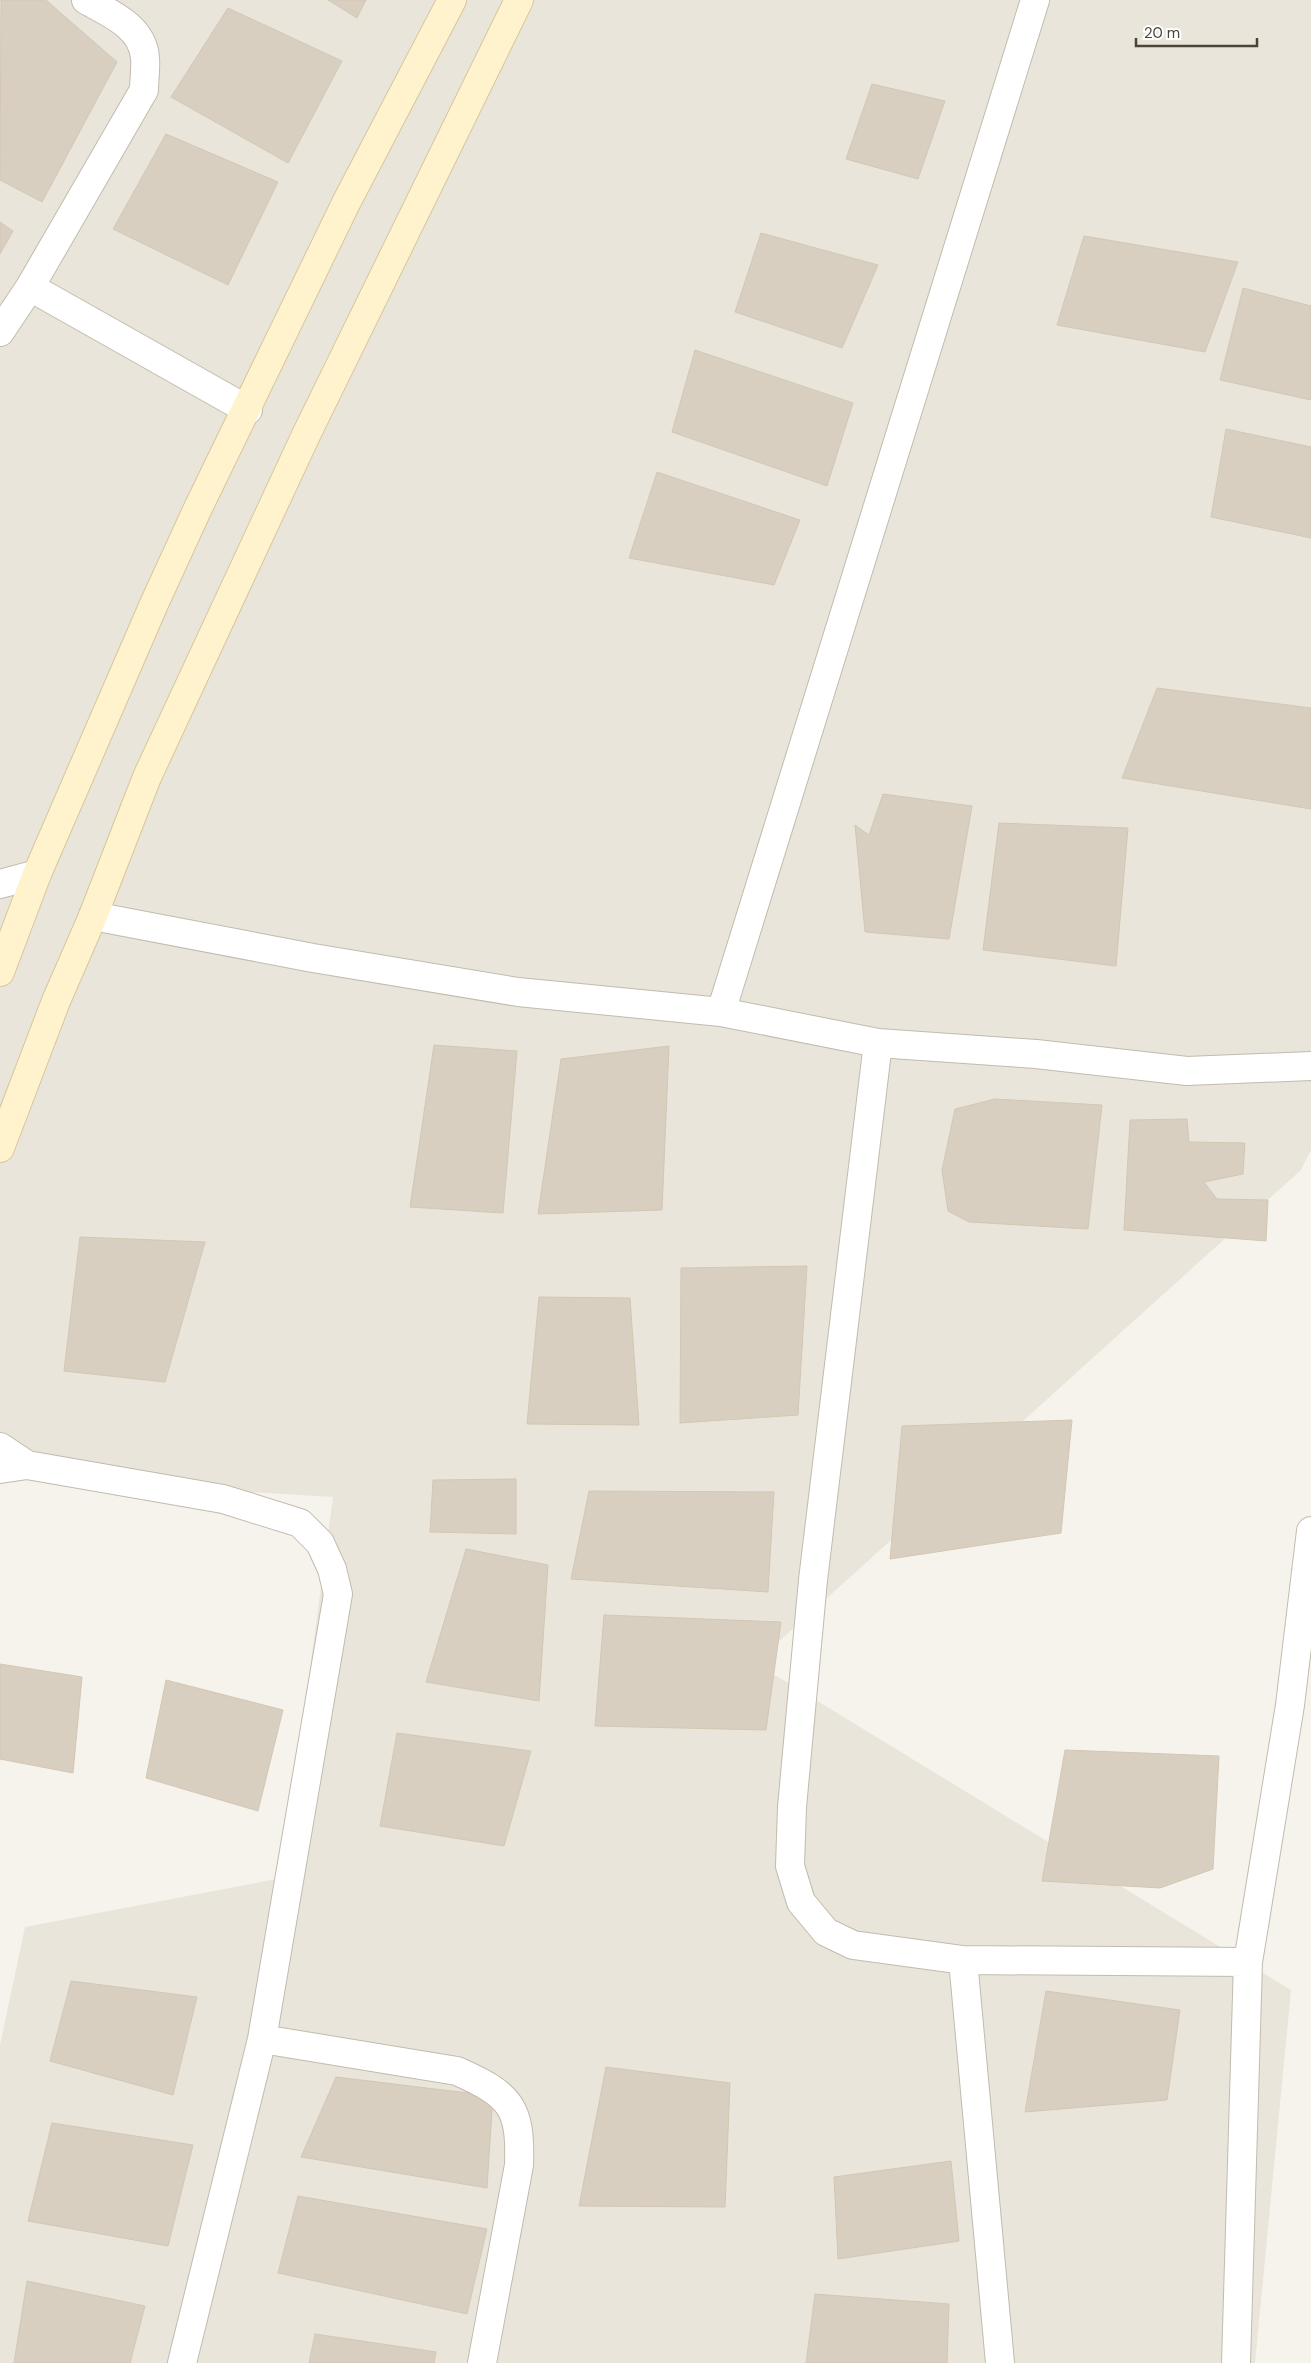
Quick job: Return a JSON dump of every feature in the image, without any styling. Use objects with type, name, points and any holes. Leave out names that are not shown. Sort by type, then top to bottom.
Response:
[{"type":"main road","points":[[0,972],[37,874],[154,604],[198,508],[248,410],[346,203],[452,0]]},
{"type":"main road","points":[[0,1148],[56,1001],[93,916],[147,777],[242,569],[519,0]]},
{"type":"street","points":[[0,332],[30,287],[144,90],[145,58],[140,37],[118,17],[86,0]]},
{"type":"street","points":[[721,1012],[1035,0]]},
{"type":"street","points":[[30,287],[248,410]]},
{"type":"street","points":[[0,884],[37,874]]},
{"type":"street","points":[[93,916],[313,958],[518,992],[721,1012],[878,1043],[1036,1054],[1187,1071],[1311,1066]]},
{"type":"street","points":[[878,1043],[813,1580],[792,1807],[790,1866],[801,1902],[826,1932],[853,1945],[963,1960],[1248,1962]]},
{"type":"street","points":[[0,1447],[27,1465]]},
{"type":"street","points":[[0,1469],[27,1465],[223,1499],[300,1523],[320,1543],[332,1568],[338,1594],[262,2039],[182,2363]]},
{"type":"street","points":[[1236,2363],[1248,1962],[1290,1705],[1311,1531]]},
{"type":"street","points":[[963,1960],[1000,2363]]},
{"type":"street","points":[[262,2039],[458,2071],[487,2084],[506,2100],[518,2120],[519,2166],[482,2363]]},
{"type":"shaded area","points":[[0,0],[1311,0],[1311,1150],[1301,1170],[755,1663],[1291,1990],[1255,2363],[0,2363],[0,2045],[25,1927],[282,1878],[333,1497],[0,1477]]},
{"type":"building","points":[[1,0],[46,0],[117,62],[42,202],[0,180]]},
{"type":"building","points":[[328,0],[366,0],[357,18]]},
{"type":"building","points":[[228,8],[342,61],[288,163],[171,97]]},
{"type":"building","points":[[872,84],[945,101],[918,179],[846,159]]},
{"type":"building","points":[[166,134],[278,182],[228,285],[113,229]]},
{"type":"building","points":[[0,222],[13,231],[0,254]]},
{"type":"building","points":[[761,233],[878,265],[842,348],[735,312]]},
{"type":"building","points":[[1084,236],[1238,262],[1205,352],[1057,325]]},
{"type":"building","points":[[1243,288],[1311,306],[1311,400],[1220,380]]},
{"type":"building","points":[[695,350],[853,403],[827,486],[672,432]]},
{"type":"building","points":[[1226,429],[1311,447],[1311,538],[1211,517]]},
{"type":"building","points":[[657,472],[800,520],[774,585],[629,558]]},
{"type":"building","points":[[1157,688],[1311,708],[1311,809],[1122,778]]},
{"type":"building","points":[[883,794],[972,806],[949,939],[865,932],[855,825],[869,835]]},
{"type":"building","points":[[999,823],[1128,828],[1116,966],[983,950]]},
{"type":"building","points":[[434,1045],[517,1051],[503,1213],[410,1207]]},
{"type":"building","points":[[669,1046],[662,1210],[538,1214],[561,1059]]},
{"type":"building","points":[[995,1099],[1102,1105],[1088,1229],[969,1222],[948,1211],[942,1170],[955,1109]]},
{"type":"building","points":[[1187,1119],[1189,1142],[1245,1143],[1243,1174],[1204,1182],[1217,1199],[1268,1200],[1266,1241],[1124,1230],[1130,1120]]},
{"type":"building","points":[[80,1237],[205,1242],[165,1382],[64,1371]]},
{"type":"building","points":[[807,1266],[798,1415],[680,1423],[681,1268]]},
{"type":"building","points":[[539,1297],[630,1298],[639,1425],[527,1424]]},
{"type":"building","points":[[1072,1420],[1061,1533],[890,1559],[902,1426]]},
{"type":"building","points":[[516,1479],[516,1534],[430,1532],[433,1480]]},
{"type":"building","points":[[589,1491],[774,1492],[768,1592],[571,1579]]},
{"type":"building","points":[[466,1549],[548,1565],[539,1701],[426,1682]]},
{"type":"building","points":[[604,1615],[781,1622],[766,1730],[595,1726]]},
{"type":"building","points":[[0,1664],[82,1677],[73,1773],[0,1759]]},
{"type":"building","points":[[166,1680],[283,1710],[258,1811],[146,1778]]},
{"type":"building","points":[[397,1733],[531,1751],[504,1846],[380,1826]]},
{"type":"building","points":[[1065,1750],[1219,1756],[1213,1869],[1160,1888],[1042,1881]]},
{"type":"building","points":[[71,1981],[197,1997],[173,2095],[50,2061]]},
{"type":"building","points":[[1046,1991],[1180,2010],[1167,2100],[1025,2112]]},
{"type":"building","points":[[606,2067],[730,2083],[725,2207],[579,2206]]},
{"type":"building","points":[[336,2077],[493,2096],[487,2188],[301,2157]]},
{"type":"building","points":[[52,2123],[193,2145],[168,2246],[28,2221]]},
{"type":"building","points":[[951,2161],[959,2241],[838,2259],[834,2177]]},
{"type":"building","points":[[298,2196],[487,2229],[467,2314],[278,2273]]},
{"type":"building","points":[[27,2281],[145,2306],[130,2363],[14,2363]]},
{"type":"building","points":[[815,2294],[949,2304],[947,2363],[806,2363]]},
{"type":"building","points":[[315,2334],[436,2352],[434,2363],[309,2363]]}]
